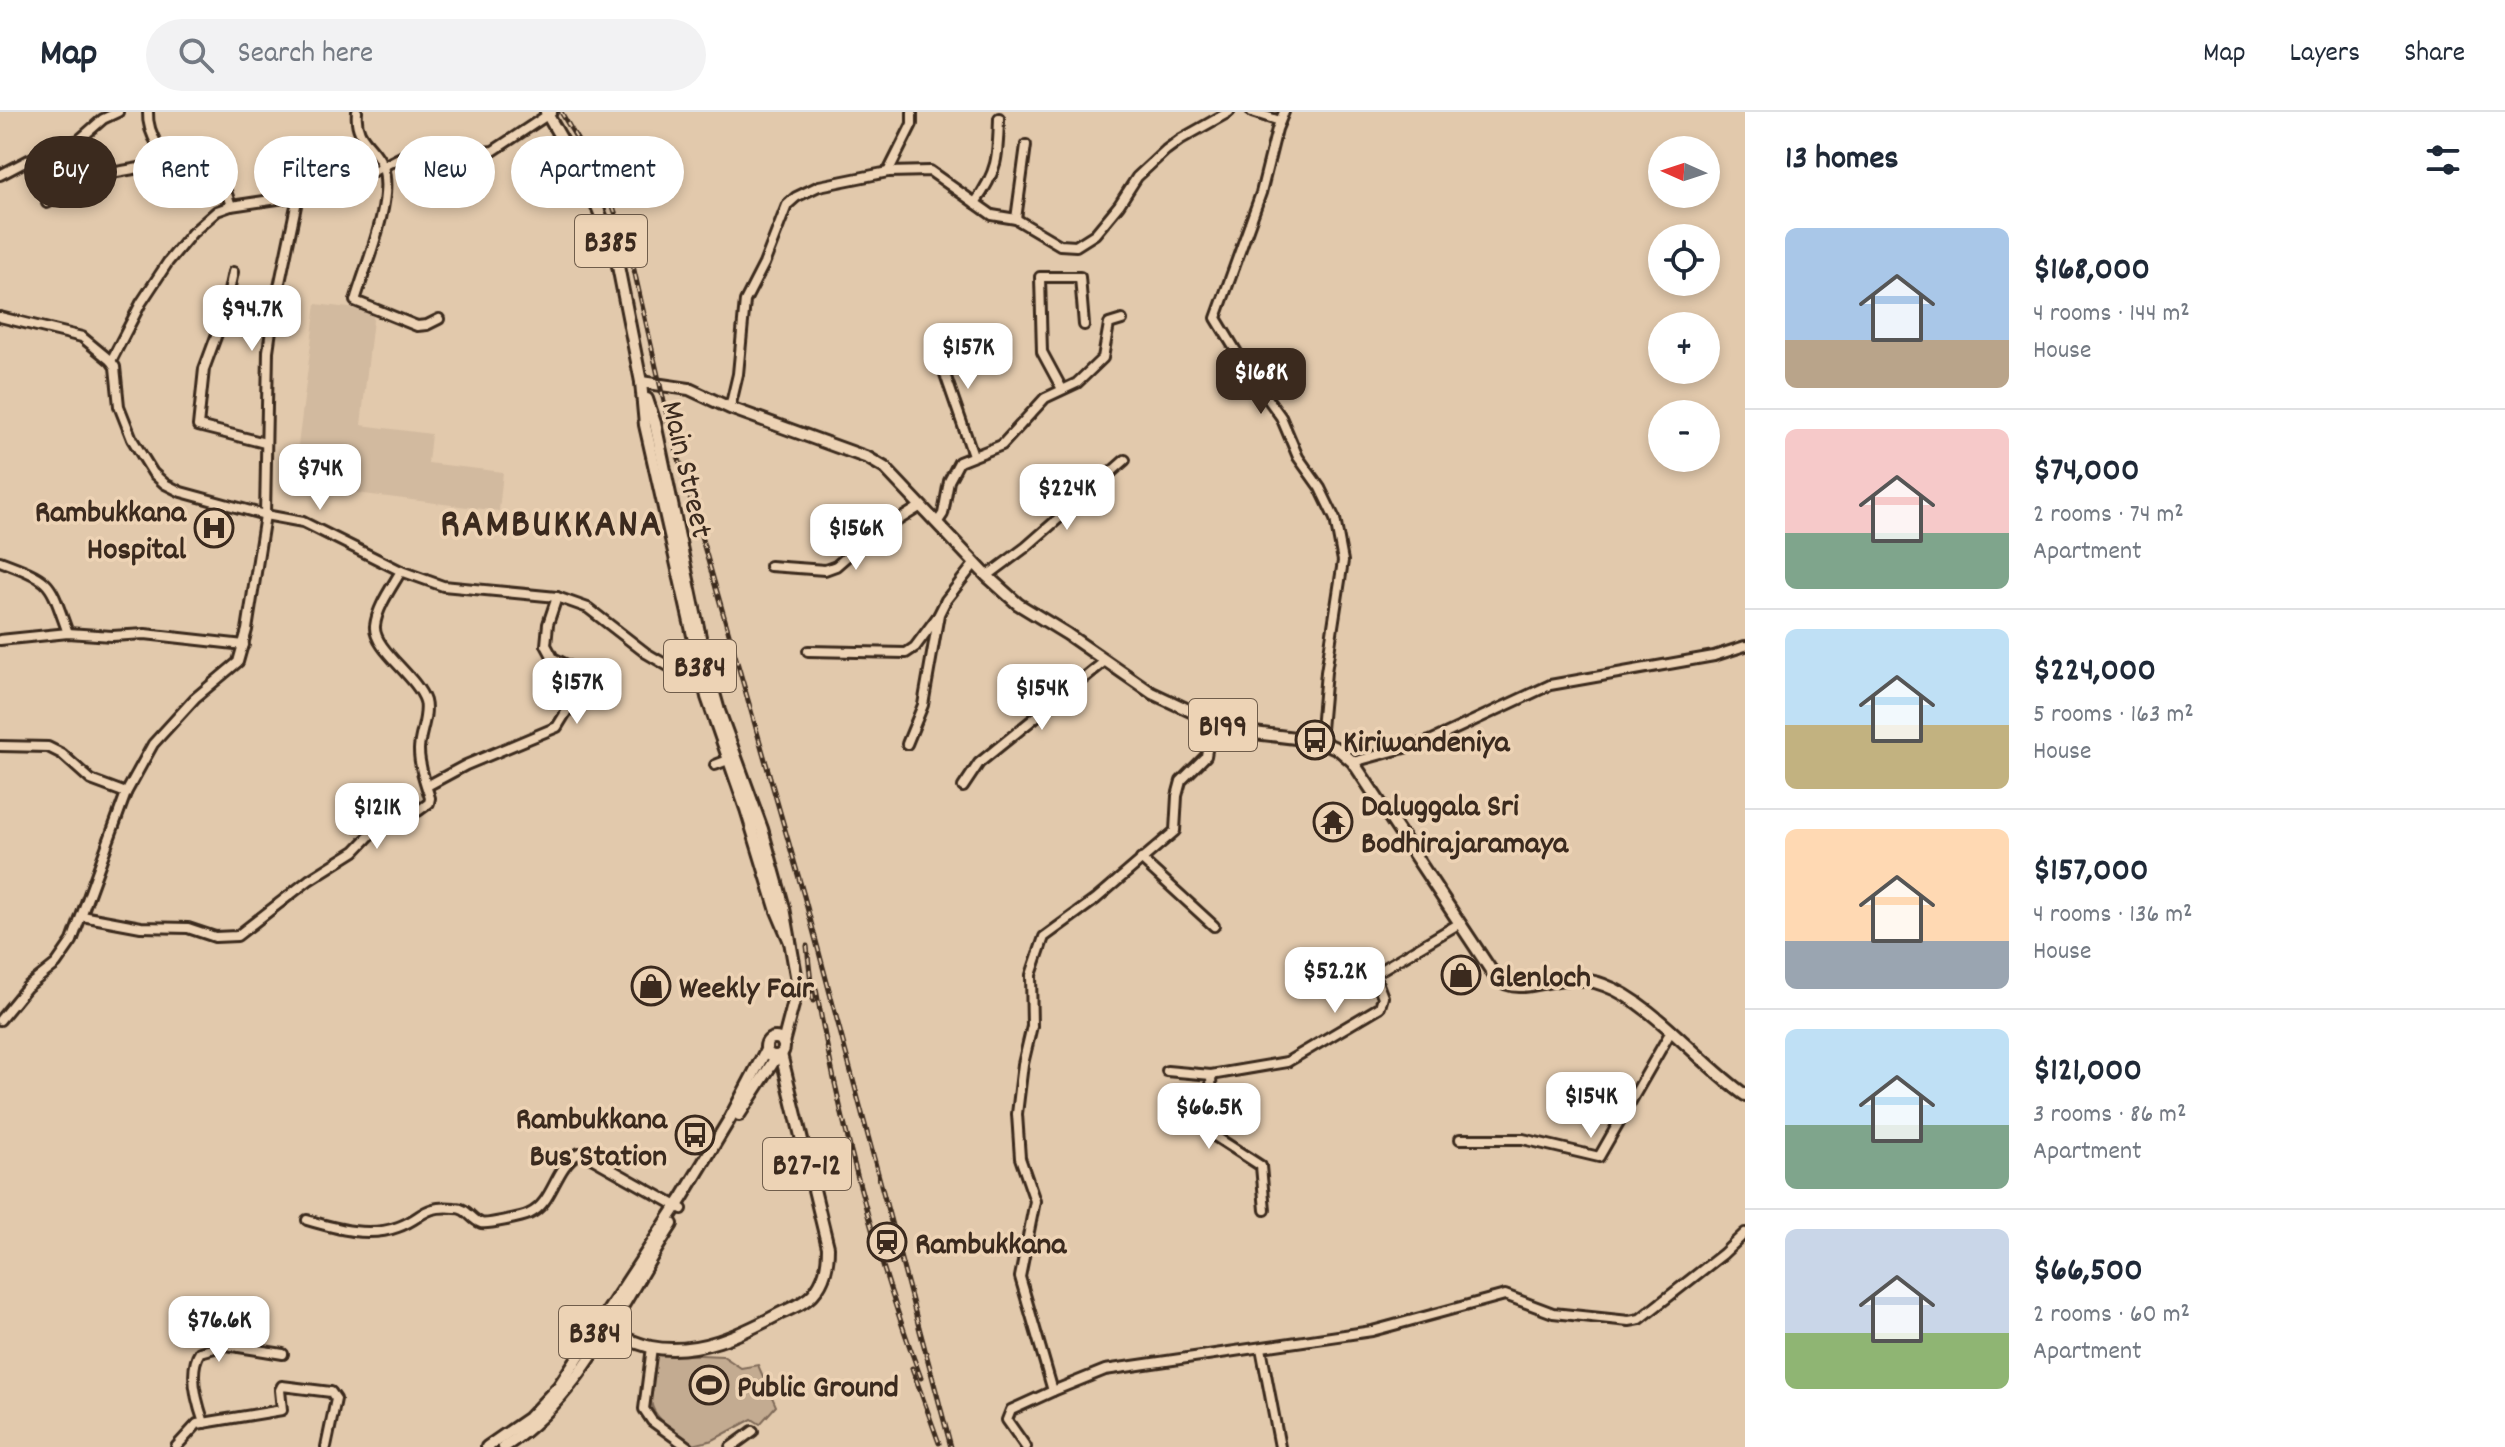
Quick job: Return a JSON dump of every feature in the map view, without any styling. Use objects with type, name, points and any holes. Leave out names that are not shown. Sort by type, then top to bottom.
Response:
[{"type":"main road","name":"B385","points":[[549,113],[590,189],[615,251],[641,382]]},
{"type":"main road","name":"B199","points":[[641,382],[689,389],[730,408],[868,458],[885,468],[987,576],[1018,604],[1152,693],[1212,721],[1246,732],[1320,741],[1338,749],[1353,762],[1496,978],[1505,985],[1522,987],[1567,979],[1600,983],[1628,995],[1723,1080],[1745,1095]]},
{"type":"main road","name":"Main Street","points":[[641,382],[645,425],[704,667],[712,713],[790,942]]},
{"type":"main road","name":"Main Street","points":[[682,1203],[780,1051],[798,986],[784,908],[762,829],[704,667]]},
{"type":"main road","points":[[772,1038],[781,1040],[780,1051],[769,1054],[767,1043],[791,1016]]},
{"type":"main road","name":"B384","points":[[504,1447],[559,1401],[682,1203],[766,1050]]},
{"type":"main road","name":"B27-12","points":[[603,1329],[652,1347],[720,1343],[806,1300],[825,1274],[828,1247],[780,1051]]},
{"type":"main road","name":"B384","points":[[487,1447],[537,1411],[603,1329]]},
{"type":"street","points":[[0,175],[46,151],[79,140],[103,119],[118,112]]},
{"type":"street","points":[[148,112],[152,136]]},
{"type":"street","points":[[357,112],[358,129],[383,167],[386,181],[382,209],[355,301],[417,326],[439,319]]},
{"type":"street","points":[[888,172],[912,124],[912,112]]},
{"type":"street","points":[[730,408],[738,374],[745,301],[764,264],[787,205],[819,186],[888,172],[930,171],[992,215],[1016,219],[1060,245],[1076,246],[1095,234],[1137,177],[1166,150],[1229,112]]},
{"type":"street","points":[[1252,112],[1282,116],[1261,193],[1216,318],[1281,417],[1298,457],[1320,488],[1335,519],[1343,561],[1326,672],[1320,741]]},
{"type":"street","points":[[379,169],[405,155],[422,152],[464,154],[493,151],[549,113]]},
{"type":"street","points":[[975,203],[988,184],[998,156],[999,118]]},
{"type":"street","points":[[1016,219],[1026,145]]},
{"type":"street","points":[[111,361],[141,303],[168,262],[192,233],[217,211],[225,208]]},
{"type":"street","points":[[0,1020],[27,987],[56,964],[72,941],[126,793],[153,744],[195,698],[233,668],[244,645],[265,515],[268,351],[296,208]]},
{"type":"street","points":[[233,272],[224,315],[204,369],[198,426],[265,443]]},
{"type":"street","points":[[1062,389],[1042,352],[1040,277],[1080,277],[1084,325]]},
{"type":"street","points":[[0,317],[82,337],[111,361],[115,367],[119,406],[132,439],[153,473],[181,492],[303,522],[401,571],[443,586],[557,597],[588,608],[646,653],[675,670],[704,667]]},
{"type":"street","points":[[937,523],[943,514],[949,481],[959,462],[1002,445],[1045,398],[1077,383],[1103,358],[1109,324],[1122,320]]},
{"type":"street","points":[[937,331],[938,354],[973,455]]},
{"type":"street","points":[[987,576],[1026,547],[1125,460]]},
{"type":"street","points":[[770,566],[825,570],[836,566],[866,540],[921,506]]},
{"type":"street","points":[[0,561],[34,574],[51,585],[68,633]]},
{"type":"street","points":[[808,651],[906,653],[915,647],[975,563]]},
{"type":"street","points":[[82,916],[141,927],[188,928],[215,937],[237,936],[309,880],[355,851],[374,831],[429,803],[419,748],[425,701],[412,677],[382,646],[374,629],[401,571]]},
{"type":"street","points":[[427,786],[466,765],[557,727],[568,709],[592,688],[594,683],[589,676],[553,658],[546,645],[548,624],[557,597]]},
{"type":"street","points":[[907,744],[923,705],[939,614]]},
{"type":"street","points":[[0,640],[68,633],[112,636],[145,634],[244,645]]},
{"type":"street","points":[[1353,762],[1430,741],[1550,685],[1714,656],[1745,646]]},
{"type":"street","points":[[963,787],[979,763],[1105,661]]},
{"type":"street","points":[[1053,1391],[1020,1277],[1035,1201],[1020,1158],[1017,1114],[1023,1064],[1032,1026],[1031,975],[1044,937],[1096,899],[1175,831],[1181,781],[1206,756],[1212,721]]},
{"type":"street","points":[[0,746],[48,747],[62,754],[91,780],[126,793]]},
{"type":"street","points":[[715,765],[728,760]]},
{"type":"street","points":[[1141,859],[1214,926]]},
{"type":"street","points":[[1167,1071],[1211,1075],[1287,1062],[1380,1007],[1383,997],[1374,974],[1460,923]]},
{"type":"street","points":[[1460,1139],[1523,1139],[1599,1157],[1670,1033]]},
{"type":"street","points":[[1211,1075],[1213,1135],[1261,1166],[1265,1210]]},
{"type":"street","points":[[307,1220],[336,1229],[376,1233],[401,1226],[424,1211],[437,1208],[459,1208],[485,1224],[527,1216],[540,1207],[568,1159],[579,1153],[682,1203]]},
{"type":"street","points":[[1026,1447],[1007,1420],[1011,1410],[1105,1370],[1372,1331],[1505,1295],[1553,1313],[1629,1321],[1640,1319],[1745,1233]]},
{"type":"street","points":[[204,1423],[198,1406],[194,1361],[200,1352],[226,1345],[283,1354]]},
{"type":"street","points":[[652,1347],[644,1409],[652,1421],[688,1447]]},
{"type":"street","points":[[1261,1348],[1280,1447]]},
{"type":"street","points":[[176,1447],[197,1424],[282,1410],[282,1386],[331,1392],[336,1399],[326,1447]]},
{"type":"street","points":[[731,1447],[753,1431]]},
{"type":"shaded area","points":[[316,304],[374,311],[361,425],[431,434],[428,463],[503,472],[499,511],[293,485]]},
{"type":"shaded area","name":"Public Ground","points":[[656,1353],[723,1356],[741,1368],[758,1365],[776,1406],[760,1424],[752,1419],[713,1440],[693,1445],[665,1424],[653,1408],[651,1387]]},
{"type":"railway","points":[[561,112],[608,192],[632,261],[669,424],[804,896],[951,1447]]},
{"type":"railway","points":[[807,946],[813,1001]]},
{"type":"railway","points":[[816,989],[860,1186],[888,1283],[921,1378]]},
{"type":"railway","points":[[912,1368],[939,1443]]},
{"type":"place","name":"Rambukkana Hospital","points":[[214,528]]},
{"type":"place","name":"Kiriwandeniya","points":[[1315,740]]},
{"type":"place","name":"Daluggala Sri Bodhirajaramaya","points":[[1333,822]]},
{"type":"place","name":"Glenloch","points":[[1461,975]]},
{"type":"place","name":"Weekly Fair","points":[[651,986]]},
{"type":"place","name":"Rambukkana Bus Station","points":[[695,1135]]},
{"type":"place","name":"Rambukkana","points":[[887,1242]]},
{"type":"place","name":"Public Ground","points":[[709,1385]]},
{"type":"district","name":"RAMBUKKANA","points":[[552,521]]}]
